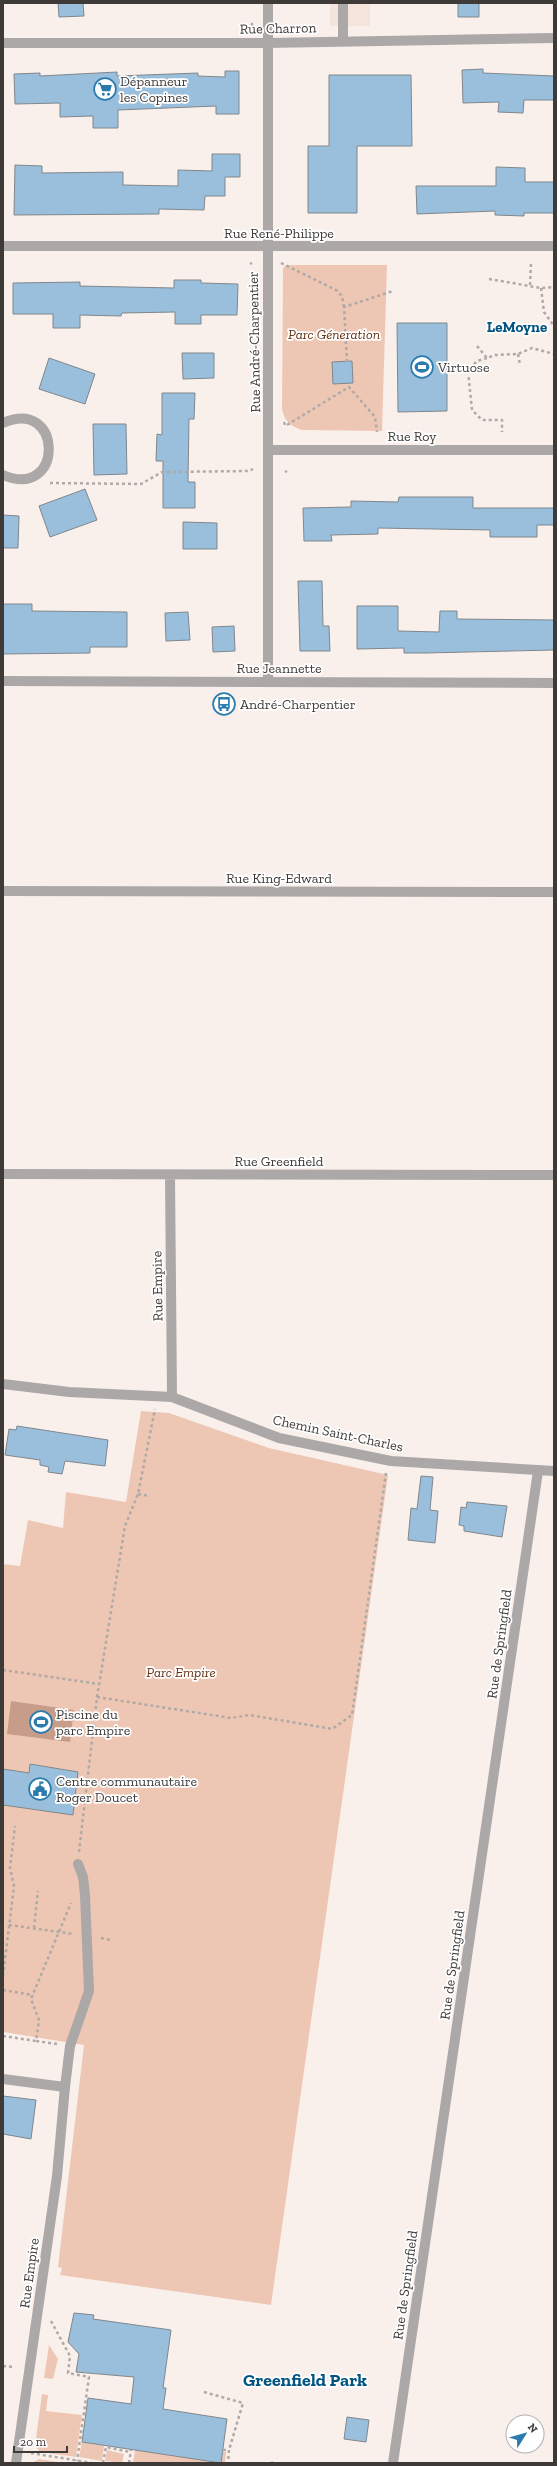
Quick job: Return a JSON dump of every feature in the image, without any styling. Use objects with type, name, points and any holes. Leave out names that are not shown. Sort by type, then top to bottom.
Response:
[{"type":"street","name":"Rue André-Charpentier","points":[[268,3],[268,682]]},
{"type":"street","points":[[343,3],[343,41]]},
{"type":"street","name":"Rue Charron","points":[[3,43],[267,43],[554,38]]},
{"type":"street","name":"Rue René-Philippe","points":[[3,246],[554,246]]},
{"type":"street","points":[[3,423],[22,418],[32,421],[40,426],[50,444],[46,464],[32,477],[22,479],[3,475]]},
{"type":"street","name":"Rue Roy","points":[[269,450],[554,450]]},
{"type":"street","name":"Rue Jeannette","points":[[3,682],[554,683]]},
{"type":"street","name":"Rue King-Edward","points":[[3,891],[554,892]]},
{"type":"street","name":"Rue Greenfield","points":[[3,1174],[554,1175]]},
{"type":"street","name":"Rue Empire","points":[[170,1175],[172,1397]]},
{"type":"street","name":"Chemin Saint-Charles","points":[[3,1384],[69,1392],[172,1397],[279,1438],[390,1461],[554,1471]]},
{"type":"street","name":"Rue de Springfield","points":[[393,2463],[538,1471]]},
{"type":"street","name":"Rue Empire","points":[[16,2463],[57,2176],[70,2046],[89,1991],[83,1877],[78,1864]]},
{"type":"street","points":[[3,2079],[65,2087]]},
{"type":"path","points":[[530,286],[531,263]]},
{"type":"path","points":[[282,264],[336,290],[342,296],[347,362]]},
{"type":"path","points":[[489,279],[540,288],[554,287]]},
{"type":"path","points":[[540,288],[544,312],[554,326]]},
{"type":"path","points":[[344,307],[393,291]]},
{"type":"path","points":[[477,346],[487,358]]},
{"type":"path","points":[[502,432],[502,420],[482,420],[472,410],[468,371],[477,361],[495,355],[518,354],[532,348],[554,354]]},
{"type":"path","points":[[518,354],[520,365]]},
{"type":"path","points":[[348,383],[349,387],[375,416],[377,432]]},
{"type":"path","points":[[285,424],[349,387]]},
{"type":"path","points":[[50,483],[141,484],[162,472],[252,469]]},
{"type":"path","points":[[78,1864],[97,1697],[125,1526],[138,1494],[155,1410]]},
{"type":"path","points":[[97,1697],[231,1718],[249,1715],[332,1729],[352,1715],[387,1472]]},
{"type":"path","points":[[138,1494],[150,1496]]},
{"type":"path","points":[[3,1670],[99,1684]]},
{"type":"path","points":[[3,1976],[14,1886],[10,1868],[15,1826]]},
{"type":"path","points":[[34,1928],[38,1891]]},
{"type":"path","points":[[36,2041],[39,2020],[31,1999],[73,1898]]},
{"type":"path","points":[[9,1925],[112,1940]]},
{"type":"path","points":[[3,1990],[33,1995]]},
{"type":"path","points":[[3,2036],[70,2046]]},
{"type":"path","points":[[51,2321],[70,2356],[68,2373],[89,2377],[77,2461]]},
{"type":"path","points":[[3,2366],[13,2367]]},
{"type":"path","points":[[204,2392],[243,2403],[229,2450],[228,2463]]},
{"type":"path","points":[[103,2463],[106,2447],[130,2451],[129,2463]]},
{"type":"path","points":[[223,2450],[229,2450]]},
{"type":"path","points":[[32,2453],[92,2463]]},
{"type":"shaded area","points":[[330,3],[370,3],[370,26],[330,26]]},
{"type":"shaded area","name":"Piscine du parc Empire","points":[[11,1701],[74,1710],[70,1742],[7,1734]]},
{"type":"green space","name":"Parc Géneration","points":[[286,265],[387,265],[382,431],[302,430],[294,427],[286,420],[282,409],[283,268]]},
{"type":"green space","name":"Parc Empire","points":[[141,1411],[169,1413],[269,1448],[388,1475],[271,2305],[60,2275],[62,2268],[58,2267],[84,2045],[3,2032],[3,1564],[20,1566],[28,1520],[63,1528],[66,1492],[126,1502]]},
{"type":"green space","points":[[49,2345],[58,2359],[53,2379],[44,2378]]},
{"type":"green space","points":[[42,2394],[48,2395],[46,2411],[82,2415],[76,2457],[40,2452],[35,2446]]},
{"type":"green space","points":[[82,2442],[104,2446],[102,2461],[79,2457]]},
{"type":"green space","points":[[107,2450],[124,2454],[122,2463],[105,2461]]},
{"type":"green space","points":[[135,2450],[221,2463],[133,2463]]},
{"type":"green space","points":[[223,2452],[226,2452],[225,2463],[221,2463]]},
{"type":"green space","points":[[39,2459],[65,2463],[32,2463]]},
{"type":"building","points":[[58,3],[83,3],[84,16],[59,17]]},
{"type":"building","points":[[458,3],[479,3],[479,17],[458,17]]},
{"type":"building","points":[[483,69],[483,73],[554,76],[554,100],[524,100],[523,113],[498,112],[499,102],[463,103],[462,70]]},
{"type":"building","points":[[225,71],[239,71],[239,114],[216,114],[216,106],[118,110],[118,128],[93,128],[93,116],[60,117],[60,103],[15,104],[14,74],[40,73],[40,76],[117,72],[117,76],[198,73],[198,76],[225,77]]},
{"type":"building","points":[[329,75],[411,75],[412,146],[357,146],[357,213],[308,213],[308,146],[329,146]]},
{"type":"building","points":[[212,154],[240,154],[240,177],[225,177],[225,196],[205,196],[204,210],[159,209],[159,214],[14,215],[15,165],[42,166],[42,173],[123,172],[123,185],[178,186],[178,170],[212,171]]},
{"type":"building","points":[[496,167],[525,168],[525,182],[554,182],[554,213],[524,213],[524,216],[495,215],[495,211],[417,214],[416,186],[496,186]]},
{"type":"building","points":[[174,280],[201,280],[201,283],[238,284],[237,315],[201,315],[201,324],[175,324],[175,312],[122,313],[121,316],[80,315],[80,328],[53,328],[53,314],[13,314],[13,283],[80,282],[80,286],[174,288]]},
{"type":"building","name":"Virtuose","points":[[397,323],[447,323],[447,411],[398,412]]},
{"type":"building","points":[[182,353],[214,353],[214,378],[183,379]]},
{"type":"building","points":[[49,358],[95,374],[85,404],[39,389]]},
{"type":"building","points":[[352,361],[353,383],[333,384],[332,362]]},
{"type":"building","points":[[162,393],[195,393],[194,419],[189,419],[188,482],[195,482],[195,508],[163,508],[163,461],[156,461],[157,434],[162,435]]},
{"type":"building","points":[[93,424],[126,424],[127,474],[94,475]]},
{"type":"building","points":[[85,489],[97,520],[50,537],[39,506]]},
{"type":"building","points":[[399,497],[473,497],[473,508],[554,508],[554,525],[537,525],[537,537],[490,537],[490,530],[378,528],[378,534],[331,535],[332,541],[304,541],[303,508],[351,507],[351,501],[398,502]]},
{"type":"building","points":[[3,515],[19,516],[18,548],[3,548]]},
{"type":"building","points":[[183,522],[217,523],[217,549],[183,549]]},
{"type":"building","points":[[298,581],[322,581],[323,626],[329,626],[330,651],[300,651]]},
{"type":"building","points":[[3,604],[32,604],[32,611],[127,612],[127,647],[90,647],[90,653],[3,654]]},
{"type":"building","points":[[357,606],[398,606],[398,631],[439,632],[440,611],[457,611],[457,619],[554,620],[554,650],[404,653],[404,648],[357,649]]},
{"type":"building","points":[[188,612],[190,640],[166,641],[165,613]]},
{"type":"building","points":[[234,626],[235,651],[213,652],[212,627]]},
{"type":"building","points":[[17,1426],[108,1440],[105,1466],[65,1461],[62,1474],[48,1472],[49,1467],[40,1465],[40,1460],[5,1455],[9,1429],[16,1430]]},
{"type":"building","points":[[421,1476],[433,1477],[430,1510],[438,1511],[435,1543],[408,1540],[411,1508],[417,1509]]},
{"type":"building","points":[[467,1502],[507,1506],[502,1537],[464,1531],[464,1526],[459,1525],[461,1507],[466,1508]]},
{"type":"building","name":"Centre communautaire Roger Doucet","points":[[30,1764],[78,1772],[73,1815],[3,1805],[3,1769],[29,1773]]},
{"type":"building","points":[[3,2096],[36,2100],[31,2139],[3,2134]]},
{"type":"building","points":[[74,2313],[94,2315],[93,2319],[171,2330],[163,2388],[166,2388],[163,2409],[227,2419],[221,2463],[82,2442],[88,2398],[131,2404],[134,2377],[76,2372],[79,2354],[68,2342]]},
{"type":"building","points":[[347,2417],[369,2420],[366,2442],[344,2439]]},
{"type":"place","name":"Dépanneur les Copines","points":[[105,89]]},
{"type":"place","name":"Virtuose","points":[[422,367]]},
{"type":"place","name":"André-Charpentier","points":[[224,704]]},
{"type":"place","name":"Piscine du parc Empire","points":[[41,1722]]},
{"type":"place","name":"Centre communautaire Roger Doucet","points":[[40,1789]]},
{"type":"district","name":"LeMoyne","points":[[517,327]]},
{"type":"district","name":"Greenfield Park","points":[[305,2380]]}]
